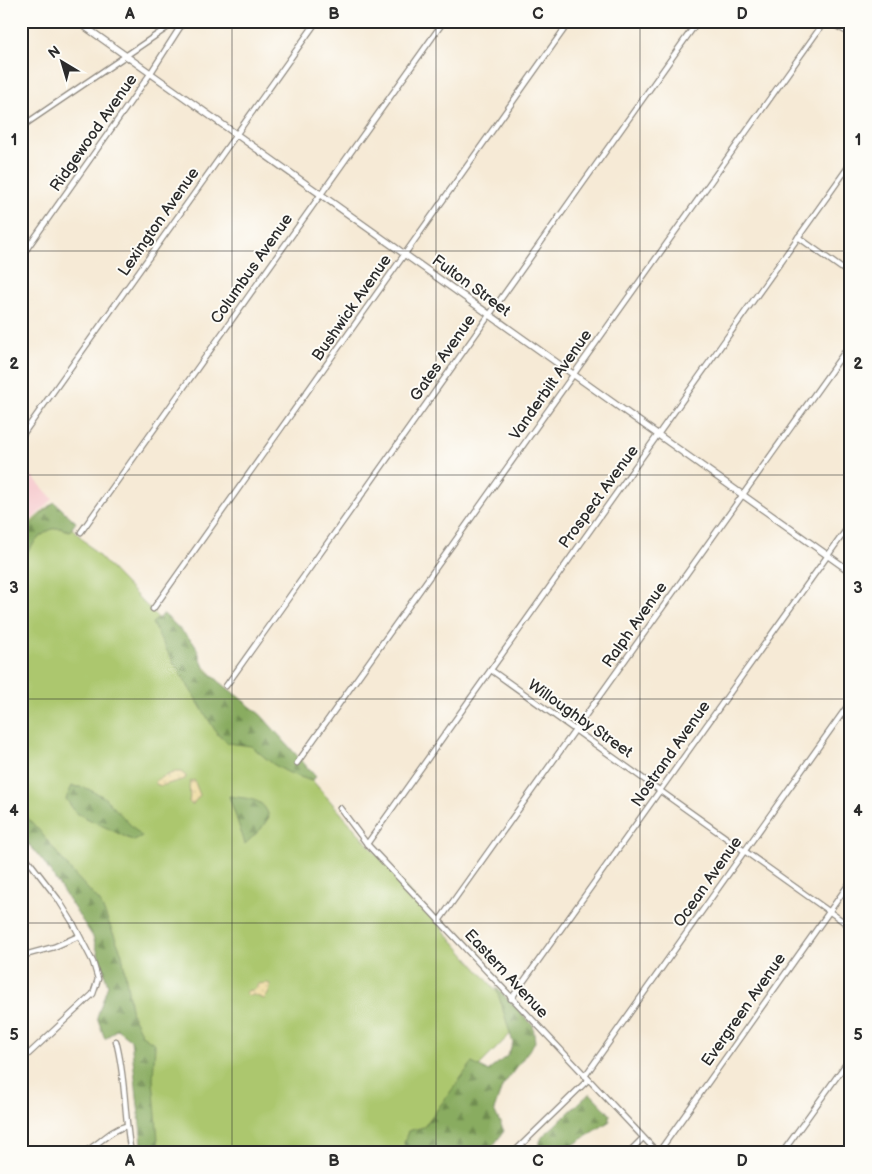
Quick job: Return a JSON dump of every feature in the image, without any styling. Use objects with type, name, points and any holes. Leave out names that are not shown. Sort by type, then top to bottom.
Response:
[{"type":"street","name":"Fulton Street","points":[[77,21],[488,316],[851,572]]},
{"type":"street","points":[[21,127],[177,21]]},
{"type":"street","name":"Ridgewood Avenue","points":[[21,257],[150,74],[184,21]]},
{"type":"street","name":"Lexington Avenue","points":[[21,437],[317,21]]},
{"type":"street","name":"Columbus Avenue","points":[[81,532],[444,21]]},
{"type":"street","name":"Bushwick Avenue","points":[[153,609],[570,21]]},
{"type":"street","name":"Gates Avenue","points":[[226,686],[698,21]]},
{"type":"street","points":[[826,21],[851,33]]},
{"type":"street","name":"Vanderbilt Avenue","points":[[297,763],[826,21]]},
{"type":"street","name":"Prospect Avenue","points":[[368,844],[851,163]]},
{"type":"street","points":[[798,238],[851,275]]},
{"type":"street","name":"Ralph Avenue","points":[[439,921],[851,343]]},
{"type":"street","name":"Nostrand Avenue","points":[[512,999],[851,523]]},
{"type":"street","name":"Willoughby Street","points":[[491,670],[851,927]]},
{"type":"street","name":"Ocean Avenue","points":[[516,1150],[587,1078],[851,701]]},
{"type":"street","name":"Eastern Avenue","points":[[340,808],[368,844],[658,1153]]},
{"type":"street","points":[[21,851],[58,899],[79,936],[98,979],[93,994],[21,1061]]},
{"type":"street","points":[[21,861],[27,857]]},
{"type":"street","name":"Evergreen Avenue","points":[[658,1153],[851,881]]},
{"type":"street","points":[[21,956],[54,947],[79,936]]},
{"type":"street","points":[[116,1041],[124,1081],[126,1126],[131,1153]]},
{"type":"street","points":[[782,1153],[851,1057]]},
{"type":"street","points":[[82,1153],[99,1143],[113,1131],[126,1126]]},
{"type":"street","points":[[628,1153],[643,1138]]},
{"type":"shaded area","points":[[21,464],[53,499],[21,530]]},
{"type":"green space","points":[[54,502],[76,522],[70,531],[58,528],[52,529],[41,536],[21,561],[21,535]]},
{"type":"green space","points":[[50,505],[297,763],[523,1021],[428,1121],[447,1153],[147,1153],[142,1098],[128,1022],[96,937],[45,858],[21,839],[21,531]]},
{"type":"green space","points":[[164,614],[195,644],[205,670],[261,715],[316,777],[311,781],[287,772],[273,764],[251,746],[228,743],[218,735],[172,660],[152,623]]},
{"type":"green space","points":[[72,786],[86,788],[104,797],[142,837],[134,841],[76,813],[66,799]]},
{"type":"green space","points":[[229,796],[254,800],[267,810],[269,817],[261,829],[245,844]]},
{"type":"green space","points":[[21,811],[100,902],[122,954],[132,1015],[142,1035],[155,1044],[153,1079],[159,1153],[143,1153],[131,1040],[117,1029],[105,1039],[97,1017],[108,985],[93,937],[43,861],[21,835]]},
{"type":"green space","points":[[496,987],[533,1025],[535,1042],[502,1087],[494,1110],[504,1131],[488,1153],[406,1153],[404,1143],[408,1131],[424,1127],[472,1063],[488,1071],[508,1055],[513,1043]]},
{"type":"green space","points":[[590,1093],[610,1114],[610,1121],[564,1153],[535,1153],[542,1137]]},
{"type":"sand","points":[[175,772],[181,772],[186,776],[185,779],[161,786],[156,784],[155,781],[158,779]]},
{"type":"sand","points":[[194,780],[200,795],[192,805],[189,802],[189,784]]},
{"type":"sand","points":[[258,984],[270,984],[270,988],[264,999],[246,994],[247,991],[255,989]]}]
